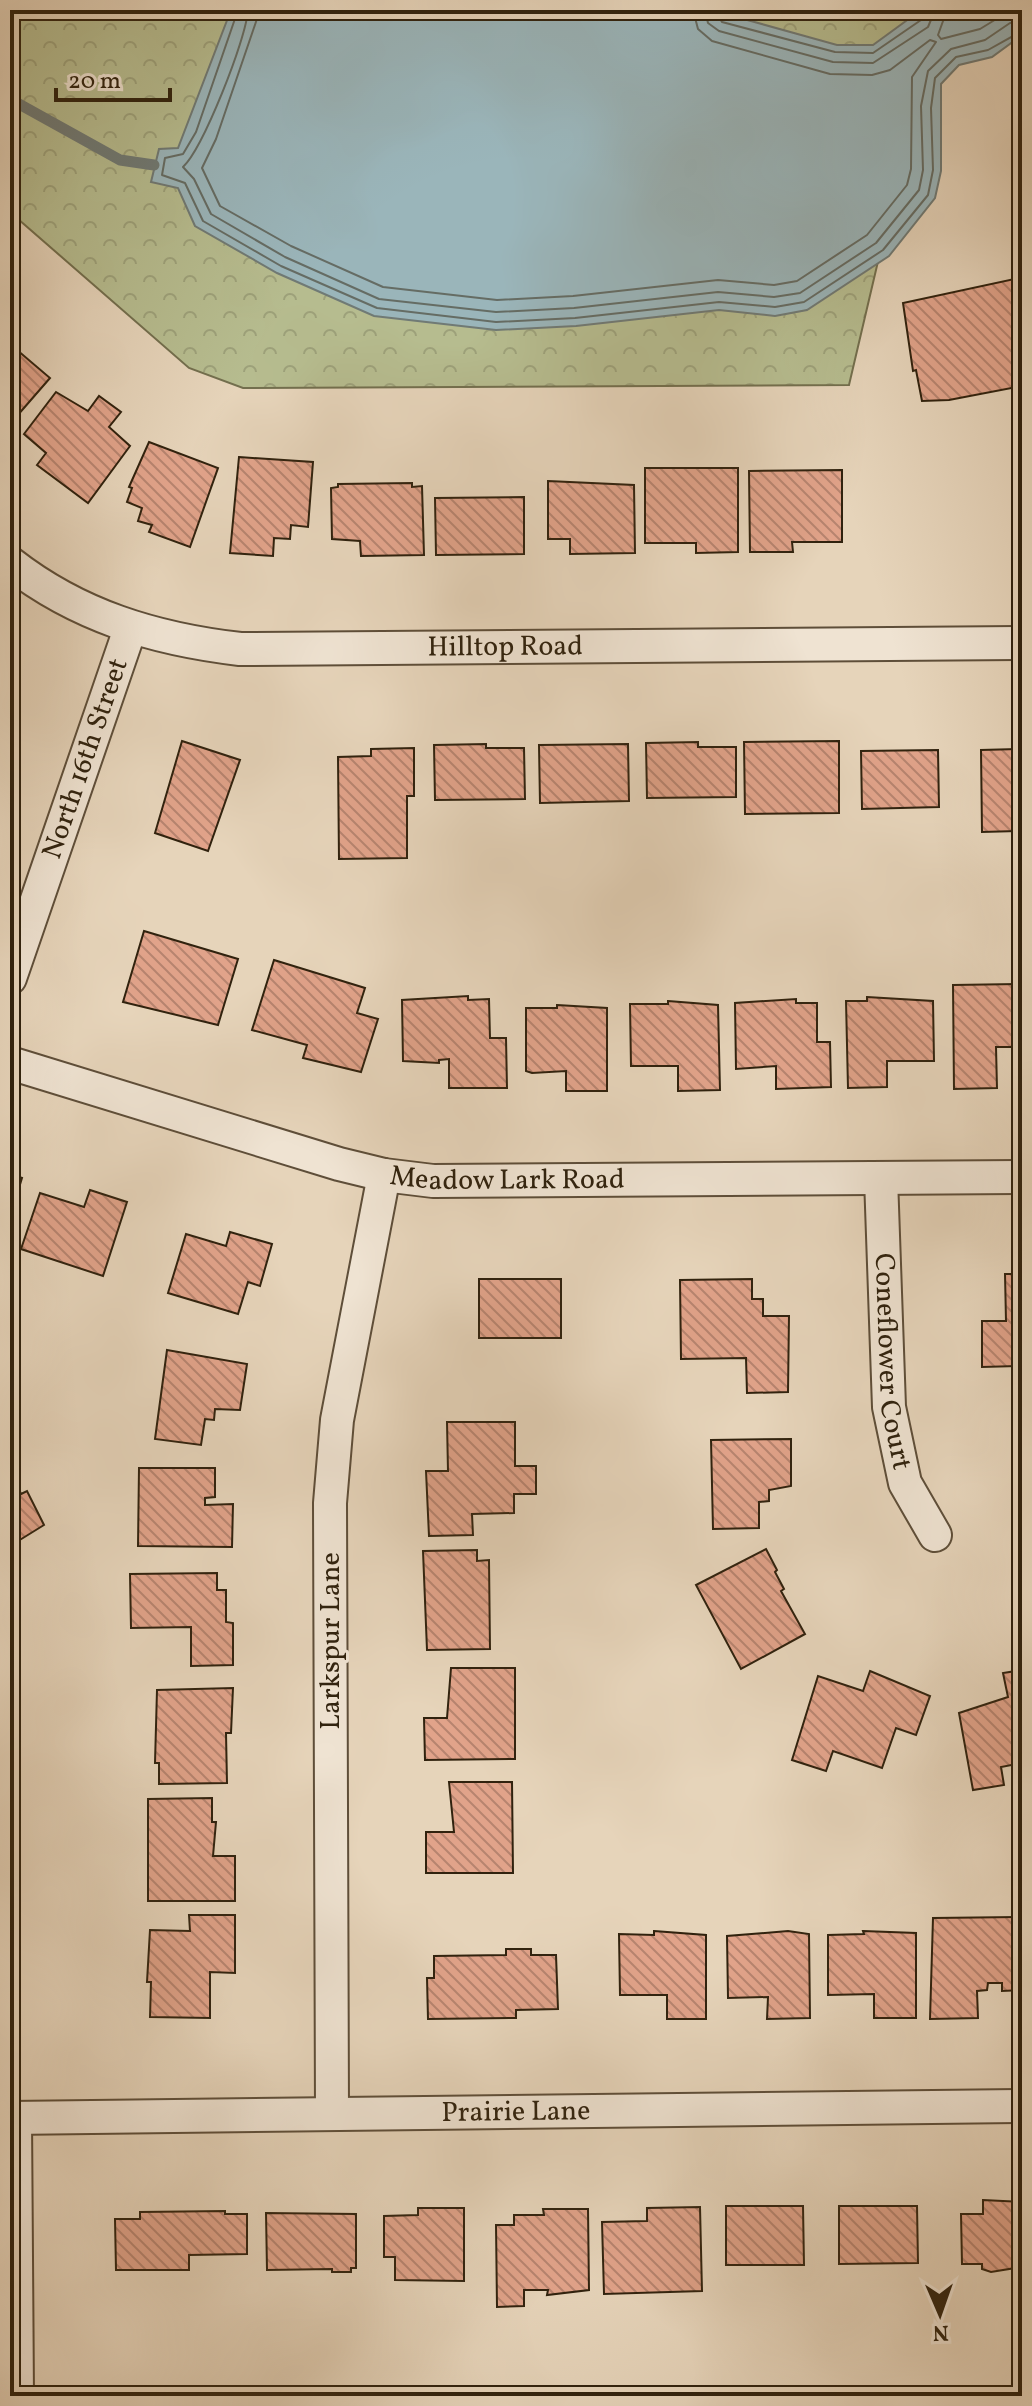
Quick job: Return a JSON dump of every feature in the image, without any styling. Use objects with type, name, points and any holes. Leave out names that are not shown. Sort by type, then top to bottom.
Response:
[{"type":"street","name":"Hilltop Road","points":[[10,563],[37,584],[130,629],[192,643],[240,649],[1022,643]]},
{"type":"street","name":"North 16th Street","points":[[10,978],[130,629]]},
{"type":"street","name":"Meadow Lark Road","points":[[10,1063],[384,1175],[433,1181],[1022,1177]]},
{"type":"street","name":"Larkspur Lane","points":[[332,2111],[330,1503],[337,1420],[384,1175]]},
{"type":"street","name":"Coneflower Court","points":[[881,1178],[889,1407],[905,1483],[935,1535]]},
{"type":"street","name":"Prairie Lane","points":[[12,2118],[332,2111],[1022,2106]]},
{"type":"street","points":[[12,2118],[17,2396]]},
{"type":"green space","points":[[10,10],[937,10],[849,385],[243,388],[189,368],[10,212]]},
{"type":"water","points":[[231,10],[715,11],[837,45],[873,45],[921,10],[1022,10],[1022,35],[992,57],[959,65],[941,84],[941,171],[935,198],[889,256],[807,310],[775,316],[719,310],[576,326],[496,330],[374,316],[277,273],[195,226],[178,188],[151,182],[159,149],[178,148]]},
{"type":"building","points":[[1019,278],[1022,280],[1022,386],[949,400],[922,401],[916,370],[913,371],[903,303]]},
{"type":"building","points":[[10,344],[50,378],[10,424]]},
{"type":"building","points":[[56,392],[88,411],[99,396],[121,412],[109,427],[130,446],[88,503],[37,465],[46,453],[24,434]]},
{"type":"building","points":[[149,442],[218,468],[190,547],[149,532],[152,525],[138,521],[142,508],[127,502],[132,488],[129,487]]},
{"type":"building","points":[[239,457],[313,462],[308,527],[291,525],[290,539],[274,538],[273,556],[230,553]]},
{"type":"building","points":[[645,468],[738,468],[738,552],[696,553],[696,543],[645,543]]},
{"type":"building","points":[[842,470],[842,542],[792,542],[793,552],[750,552],[749,471]]},
{"type":"building","points":[[548,481],[634,485],[635,553],[570,554],[570,539],[548,539]]},
{"type":"building","points":[[412,483],[412,487],[422,486],[424,555],[361,556],[360,541],[332,539],[331,488],[338,487],[338,484]]},
{"type":"building","points":[[524,497],[524,554],[436,555],[435,498]]},
{"type":"building","points":[[182,741],[240,760],[208,851],[155,833]]},
{"type":"building","points":[[839,741],[839,813],[745,814],[744,742]]},
{"type":"building","points":[[698,742],[698,747],[736,747],[736,797],[647,798],[646,743]]},
{"type":"building","points":[[486,744],[486,748],[524,748],[525,799],[435,800],[434,745]]},
{"type":"building","points":[[628,744],[629,801],[540,803],[539,745]]},
{"type":"building","points":[[414,748],[414,796],[407,796],[407,858],[339,859],[338,757],[371,756],[371,749]]},
{"type":"building","points":[[1022,749],[1022,831],[982,832],[981,750]]},
{"type":"building","points":[[938,750],[939,807],[862,809],[861,751]]},
{"type":"building","points":[[144,931],[238,959],[218,1025],[123,1002]]},
{"type":"building","points":[[274,960],[365,988],[357,1013],[378,1019],[361,1072],[303,1058],[307,1045],[252,1030]]},
{"type":"building","points":[[1022,984],[1022,1047],[996,1047],[997,1088],[954,1089],[953,985]]},
{"type":"building","points":[[468,996],[468,1000],[489,999],[490,1038],[506,1038],[507,1088],[449,1088],[449,1059],[439,1060],[439,1063],[403,1061],[402,1000]]},
{"type":"building","points":[[867,997],[933,1001],[934,1061],[887,1061],[887,1087],[848,1088],[846,1001],[867,1001]]},
{"type":"building","points":[[796,999],[796,1003],[817,1003],[817,1042],[830,1042],[831,1087],[776,1089],[776,1066],[736,1069],[735,1003]]},
{"type":"building","points":[[668,1001],[718,1005],[720,1090],[678,1091],[678,1066],[631,1066],[630,1004],[668,1004]]},
{"type":"building","points":[[557,1005],[607,1008],[607,1091],[566,1091],[566,1071],[526,1071],[526,1008],[557,1008]]},
{"type":"building","points":[[10,1174],[22,1178],[10,1218]]},
{"type":"building","points":[[90,1190],[127,1202],[103,1276],[21,1249],[40,1193],[84,1207]]},
{"type":"building","points":[[230,1232],[272,1244],[260,1286],[248,1282],[238,1314],[168,1293],[186,1234],[226,1246]]},
{"type":"building","points":[[1005,1274],[1022,1274],[1022,1366],[982,1367],[982,1321],[1006,1321]]},
{"type":"building","points":[[479,1279],[561,1279],[561,1338],[479,1338]]},
{"type":"building","points":[[752,1279],[752,1299],[763,1299],[763,1316],[789,1316],[788,1392],[747,1393],[746,1358],[681,1359],[680,1280]]},
{"type":"building","points":[[167,1350],[247,1364],[240,1410],[215,1409],[214,1420],[205,1419],[201,1445],[155,1439]]},
{"type":"building","points":[[447,1422],[515,1422],[515,1466],[536,1466],[536,1494],[514,1494],[514,1513],[472,1514],[473,1535],[429,1536],[426,1471],[448,1471]]},
{"type":"building","points":[[791,1439],[791,1486],[769,1490],[769,1501],[759,1502],[759,1528],[713,1529],[711,1440]]},
{"type":"building","points":[[139,1468],[215,1468],[215,1497],[205,1498],[205,1505],[233,1504],[232,1547],[138,1546]]},
{"type":"building","points":[[10,1476],[14,1476],[21,1494],[27,1491],[44,1525],[10,1546]]},
{"type":"building","points":[[766,1549],[784,1589],[781,1591],[805,1634],[741,1669],[696,1585]]},
{"type":"building","points":[[477,1550],[477,1561],[489,1560],[490,1649],[427,1650],[423,1551]]},
{"type":"building","points":[[217,1573],[217,1590],[226,1590],[226,1622],[233,1623],[233,1665],[191,1666],[191,1627],[131,1628],[130,1574]]},
{"type":"building","points":[[451,1668],[515,1668],[515,1759],[425,1760],[424,1718],[447,1718]]},
{"type":"building","points":[[1022,1670],[1022,1763],[1001,1767],[1004,1785],[973,1790],[959,1713],[1008,1697],[1003,1673]]},
{"type":"building","points":[[870,1671],[930,1696],[916,1735],[896,1728],[882,1768],[833,1751],[826,1771],[792,1760],[818,1676],[863,1691]]},
{"type":"building","points":[[233,1688],[231,1733],[226,1733],[227,1783],[159,1784],[159,1763],[155,1763],[157,1690]]},
{"type":"building","points":[[449,1782],[512,1782],[513,1873],[426,1873],[426,1832],[454,1832]]},
{"type":"building","points":[[212,1798],[212,1822],[216,1822],[213,1856],[235,1856],[235,1901],[148,1901],[148,1799]]},
{"type":"building","points":[[189,1915],[235,1915],[235,1973],[210,1972],[210,2018],[150,2017],[151,1982],[147,1982],[150,1930],[190,1931]]},
{"type":"building","points":[[1022,1917],[1022,1990],[1002,1991],[1002,1983],[988,1983],[987,1990],[977,1991],[978,2018],[930,2019],[933,1918]]},
{"type":"building","points":[[654,1931],[706,1935],[706,2019],[667,2019],[667,1995],[620,1995],[619,1934],[654,1935]]},
{"type":"building","points":[[788,1931],[809,1934],[810,2018],[767,2019],[768,1997],[728,1998],[727,1936]]},
{"type":"building","points":[[863,1931],[916,1933],[916,2018],[874,2018],[874,1994],[828,1995],[828,1935],[864,1934]]},
{"type":"building","points":[[506,1949],[531,1949],[531,1955],[556,1955],[558,2009],[516,2010],[516,2018],[428,2019],[427,1978],[434,1978],[434,1956],[506,1955]]},
{"type":"building","points":[[983,2200],[1022,2202],[1022,2264],[1016,2264],[1015,2268],[991,2272],[982,2269],[982,2264],[962,2264],[961,2214],[983,2214]]},
{"type":"building","points":[[726,2206],[803,2206],[804,2265],[726,2265]]},
{"type":"building","points":[[839,2206],[917,2206],[918,2263],[839,2264]]},
{"type":"building","points":[[700,2207],[702,2291],[604,2294],[602,2222],[647,2221],[647,2208]]},
{"type":"building","points":[[418,2208],[464,2208],[464,2281],[395,2280],[395,2257],[384,2257],[384,2216],[418,2215]]},
{"type":"building","points":[[543,2209],[588,2209],[589,2290],[547,2295],[548,2290],[524,2290],[524,2306],[497,2307],[496,2225],[514,2225],[514,2215],[544,2215]]},
{"type":"building","points":[[225,2211],[225,2214],[247,2214],[247,2254],[189,2255],[189,2270],[116,2270],[115,2219],[140,2219],[140,2212]]},
{"type":"building","points":[[266,2213],[356,2214],[356,2268],[351,2268],[351,2272],[332,2272],[332,2269],[267,2270]]},
{"type":"waterway","points":[[10,99],[120,160],[154,165]]}]
